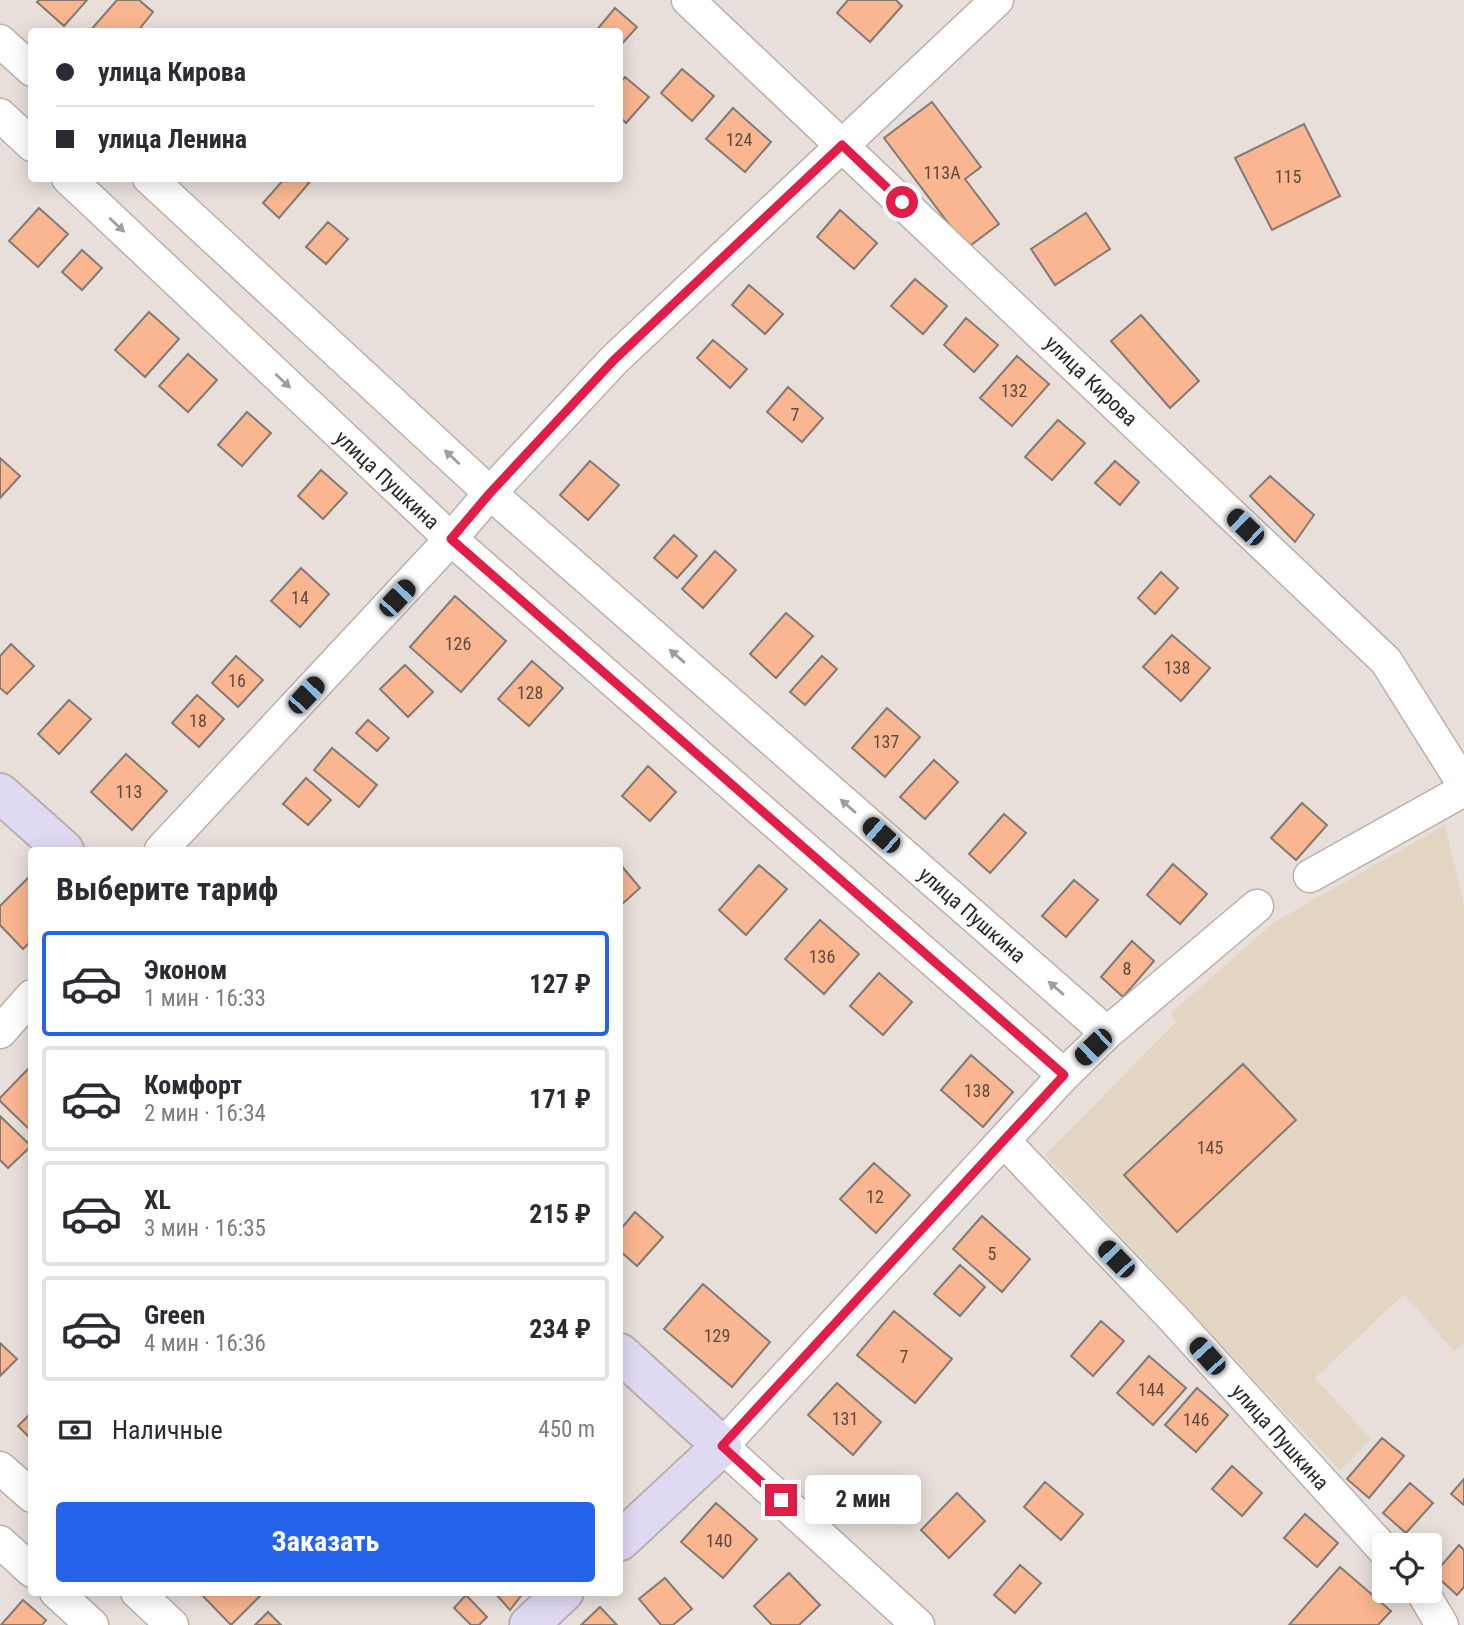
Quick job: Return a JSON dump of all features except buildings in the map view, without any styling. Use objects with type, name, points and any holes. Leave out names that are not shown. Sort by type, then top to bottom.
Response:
[{"type":"street","name":"улица Кирова","points":[[688,0],[1386,661],[1464,788]]},
{"type":"street","points":[[164,847],[614,360],[997,0]]},
{"type":"street","points":[[0,41],[28,66]]},
{"type":"street","points":[[0,115],[28,141]]},
{"type":"street","name":"улица Пушкина","points":[[72,182],[451,539],[1064,1075]]},
{"type":"street","name":"улица Пушкина","points":[[153,182],[490,493],[1108,1034]]},
{"type":"street","points":[[1310,876],[1464,788]]},
{"type":"street","points":[[0,793],[61,847]]},
{"type":"street","points":[[623,1538],[722,1446],[1064,1075],[1258,906]]},
{"type":"street","points":[[0,1032],[28,1000]]},
{"type":"street","name":"улица Пушкина","points":[[1004,1141],[1173,1318],[1372,1537]]},
{"type":"street","points":[[623,1356],[918,1625]]},
{"type":"street","points":[[0,1468],[28,1492]]},
{"type":"street","points":[[0,1542],[28,1566]]},
{"type":"street","points":[[60,1596],[92,1625]]},
{"type":"street","points":[[141,1596],[172,1625]]},
{"type":"street","points":[[529,1625],[560,1596]]},
{"type":"street","points":[[1429,1603],[1442,1625]]},
{"type":"shaded area","points":[[1445,825],[1464,905],[1464,1342],[1454,1351],[1404,1294],[1315,1378],[1371,1439],[1340,1471],[1045,1155],[1176,1022],[1171,1013],[1273,923]]},
{"type":"route","points":[[781,1500],[722,1446],[1064,1075],[451,539],[490,493],[614,360],[842,145],[902,202]]}]
